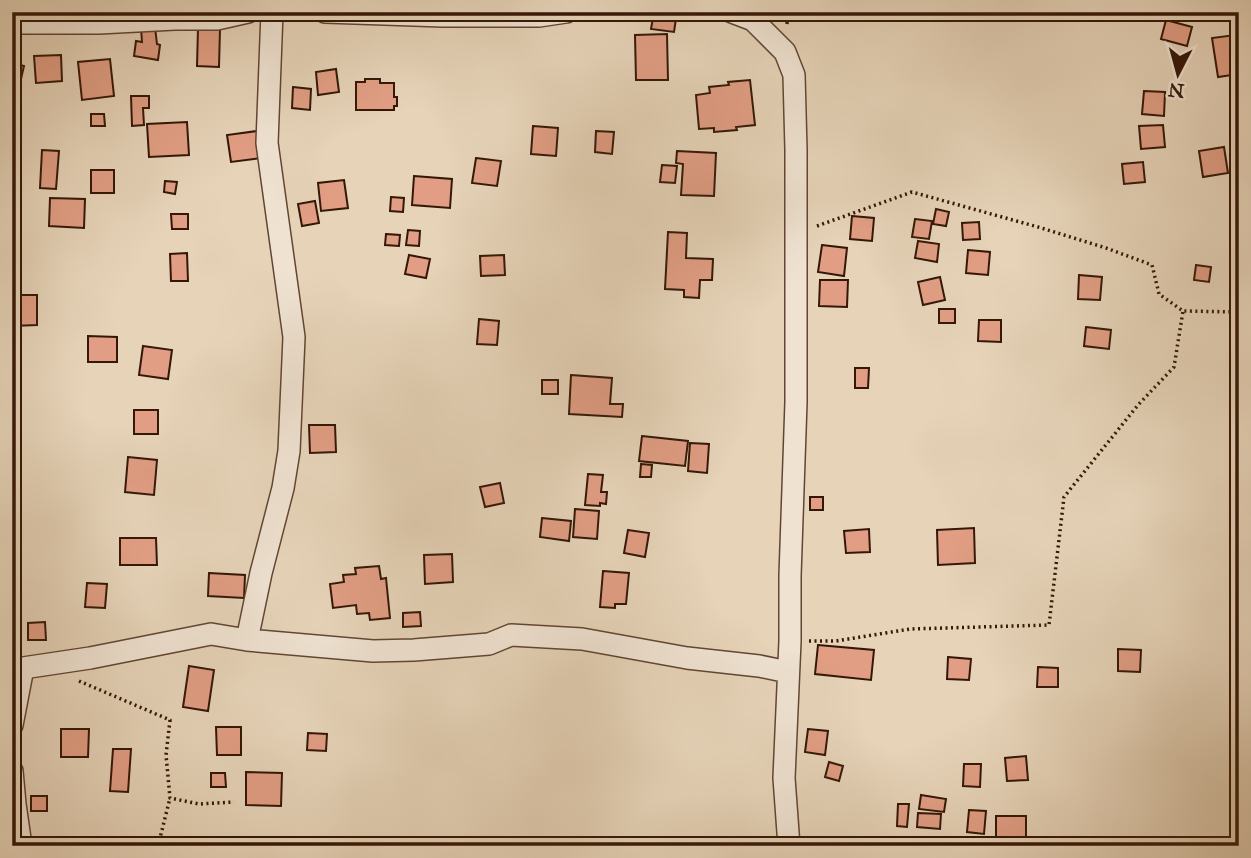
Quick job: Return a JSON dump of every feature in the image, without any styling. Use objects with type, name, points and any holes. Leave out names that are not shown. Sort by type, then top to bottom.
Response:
[{"type":"street","points":[[12,23],[217,19],[248,12]]},
{"type":"street","points":[[247,640],[283,488],[289,451],[294,337],[267,143],[272,12]]},
{"type":"street","points":[[324,12],[539,16],[566,12]]},
{"type":"street","points":[[732,12],[753,20],[785,52],[794,75],[796,402],[785,778],[789,846]]},
{"type":"street","points":[[12,725],[23,668],[211,634],[247,640],[373,651],[489,644],[511,635],[582,639],[687,658],[760,666],[788,673]]},
{"type":"street","points":[[12,771],[21,846]]},
{"type":"path","points":[[796,234],[912,191],[1038,227],[1152,265],[1159,294],[1183,311],[1239,312]]},
{"type":"path","points":[[790,641],[836,641],[910,629],[1049,625],[1064,497],[1138,405],[1174,367],[1183,311]]},
{"type":"path","points":[[74,679],[170,720],[166,755],[170,798],[158,846]]},
{"type":"path","points":[[170,798],[199,804],[234,802]]},
{"type":"building","points":[[654,12],[677,12],[674,32],[651,29]]},
{"type":"building","points":[[1166,20],[1192,27],[1187,46],[1161,39]]},
{"type":"building","points":[[155,27],[157,44],[160,45],[158,60],[134,56],[136,41],[142,42],[141,28]]},
{"type":"building","points":[[198,28],[220,29],[219,67],[197,66]]},
{"type":"building","points":[[667,34],[668,80],[636,80],[635,35]]},
{"type":"building","points":[[1235,35],[1236,41],[1239,40],[1239,74],[1218,77],[1212,38]]},
{"type":"building","points":[[61,55],[62,81],[36,83],[34,56]]},
{"type":"building","points":[[110,59],[114,96],[82,100],[78,62]]},
{"type":"building","points":[[12,63],[24,66],[13,96]]},
{"type":"building","points":[[336,69],[339,92],[318,95],[316,72]]},
{"type":"building","points":[[365,79],[394,83],[397,106],[394,106],[394,110],[356,110],[356,82],[365,82]]},
{"type":"building","points":[[750,80],[755,125],[714,132],[714,128],[699,129],[696,95],[710,93],[709,87]]},
{"type":"building","points":[[293,87],[311,89],[310,110],[292,108]]},
{"type":"building","points":[[1144,91],[1165,92],[1164,116],[1142,114]]},
{"type":"building","points":[[131,96],[149,96],[149,108],[143,108],[144,125],[132,126]]},
{"type":"building","points":[[91,114],[104,114],[105,126],[91,126]]},
{"type":"building","points":[[187,122],[189,155],[149,157],[147,124]]},
{"type":"building","points":[[1163,125],[1165,147],[1141,149],[1139,126]]},
{"type":"building","points":[[533,126],[558,128],[556,156],[531,154]]},
{"type":"building","points":[[257,131],[261,158],[231,162],[227,135]]},
{"type":"building","points":[[596,131],[614,132],[612,154],[595,152]]},
{"type":"building","points":[[1224,147],[1228,173],[1203,177],[1199,151]]},
{"type":"building","points":[[42,150],[59,151],[56,189],[40,188]]},
{"type":"building","points":[[677,151],[716,153],[714,196],[681,195],[683,164],[676,163]]},
{"type":"building","points":[[476,158],[501,161],[497,186],[472,183]]},
{"type":"building","points":[[1143,162],[1145,182],[1124,184],[1122,164]]},
{"type":"building","points":[[662,165],[677,166],[675,183],[660,182]]},
{"type":"building","points":[[91,170],[114,170],[114,193],[91,193]]},
{"type":"building","points":[[414,176],[452,179],[450,208],[412,205]]},
{"type":"building","points":[[344,180],[348,208],[321,211],[318,183]]},
{"type":"building","points":[[165,181],[177,182],[175,194],[164,192]]},
{"type":"building","points":[[391,197],[404,198],[403,212],[390,211]]},
{"type":"building","points":[[50,198],[85,199],[84,228],[49,226]]},
{"type":"building","points":[[315,201],[319,223],[302,226],[298,204]]},
{"type":"building","points":[[936,209],[949,212],[946,226],[933,224]]},
{"type":"building","points":[[171,214],[188,214],[188,229],[172,229]]},
{"type":"building","points":[[852,216],[874,218],[872,241],[850,239]]},
{"type":"building","points":[[915,219],[932,221],[929,239],[912,237]]},
{"type":"building","points":[[979,222],[980,239],[963,240],[962,223]]},
{"type":"building","points":[[408,230],[420,231],[419,246],[406,245]]},
{"type":"building","points":[[668,232],[687,233],[686,258],[713,259],[712,280],[700,280],[699,298],[684,297],[684,290],[665,289]]},
{"type":"building","points":[[386,234],[400,235],[399,246],[385,245]]},
{"type":"building","points":[[918,241],[939,244],[937,262],[915,258]]},
{"type":"building","points":[[822,245],[847,248],[844,276],[818,272]]},
{"type":"building","points":[[968,250],[990,252],[988,275],[966,273]]},
{"type":"building","points":[[187,253],[188,281],[171,281],[170,254]]},
{"type":"building","points":[[409,255],[430,259],[426,278],[405,274]]},
{"type":"building","points":[[504,255],[505,275],[481,276],[480,256]]},
{"type":"building","points":[[1196,265],[1211,267],[1209,282],[1194,280]]},
{"type":"building","points":[[1079,275],[1102,277],[1100,300],[1078,299]]},
{"type":"building","points":[[940,277],[945,300],[923,305],[918,282]]},
{"type":"building","points":[[820,280],[848,280],[847,307],[819,306]]},
{"type":"building","points":[[12,295],[37,295],[37,325],[12,326]]},
{"type":"building","points":[[939,309],[955,309],[955,323],[939,323]]},
{"type":"building","points":[[479,319],[499,321],[497,345],[477,344]]},
{"type":"building","points":[[979,320],[1001,320],[1001,342],[978,341]]},
{"type":"building","points":[[1086,327],[1111,330],[1109,349],[1084,346]]},
{"type":"building","points":[[88,336],[117,337],[117,362],[88,362]]},
{"type":"building","points":[[143,346],[172,350],[168,379],[139,375]]},
{"type":"building","points":[[855,368],[869,368],[868,388],[855,388]]},
{"type":"building","points":[[571,375],[612,378],[610,404],[623,404],[622,417],[569,414]]},
{"type":"building","points":[[542,380],[558,380],[558,394],[542,394]]},
{"type":"building","points":[[134,410],[158,410],[158,434],[134,434]]},
{"type":"building","points":[[309,425],[335,425],[336,452],[310,453]]},
{"type":"building","points":[[642,436],[688,441],[685,466],[639,461]]},
{"type":"building","points":[[690,443],[709,444],[707,473],[688,471]]},
{"type":"building","points":[[128,457],[157,460],[154,495],[125,492]]},
{"type":"building","points":[[641,464],[652,465],[651,477],[640,477]]},
{"type":"building","points":[[588,474],[603,475],[601,492],[607,492],[606,504],[585,505]]},
{"type":"building","points":[[500,483],[504,503],[485,507],[480,487]]},
{"type":"building","points":[[810,497],[823,497],[823,510],[810,510]]},
{"type":"building","points":[[575,509],[599,511],[597,539],[573,537]]},
{"type":"building","points":[[542,518],[571,521],[569,541],[540,537]]},
{"type":"building","points":[[974,528],[975,563],[938,565],[937,530]]},
{"type":"building","points":[[869,529],[870,552],[846,553],[844,531]]},
{"type":"building","points":[[628,530],[649,533],[645,557],[624,553]]},
{"type":"building","points":[[120,538],[156,538],[157,565],[120,565]]},
{"type":"building","points":[[452,554],[453,582],[425,584],[424,555]]},
{"type":"building","points":[[379,566],[381,579],[386,578],[390,618],[370,620],[369,613],[357,614],[356,605],[333,608],[330,584],[344,582],[343,575],[356,574],[355,568]]},
{"type":"building","points":[[603,571],[629,573],[626,604],[615,604],[615,608],[600,607]]},
{"type":"building","points":[[209,573],[245,575],[244,598],[208,596]]},
{"type":"building","points":[[87,583],[107,584],[105,608],[85,607]]},
{"type":"building","points":[[420,612],[421,626],[403,627],[403,613]]},
{"type":"building","points":[[45,622],[46,640],[28,640],[28,623]]},
{"type":"building","points":[[818,645],[874,650],[871,680],[815,674]]},
{"type":"building","points":[[1118,649],[1141,650],[1140,672],[1118,671]]},
{"type":"building","points":[[948,657],[971,659],[969,680],[947,679]]},
{"type":"building","points":[[189,666],[214,670],[208,711],[183,707]]},
{"type":"building","points":[[1038,667],[1058,668],[1058,687],[1037,687]]},
{"type":"building","points":[[216,727],[241,727],[241,755],[217,755]]},
{"type":"building","points":[[61,729],[89,729],[88,757],[61,757]]},
{"type":"building","points":[[808,729],[828,731],[825,755],[805,752]]},
{"type":"building","points":[[308,733],[327,734],[326,751],[307,750]]},
{"type":"building","points":[[113,749],[131,749],[128,792],[110,791]]},
{"type":"building","points":[[1026,756],[1028,780],[1007,781],[1005,758]]},
{"type":"building","points":[[829,762],[843,766],[839,781],[825,777]]},
{"type":"building","points":[[964,764],[981,764],[980,787],[963,786]]},
{"type":"building","points":[[246,772],[282,773],[281,806],[246,805]]},
{"type":"building","points":[[211,773],[225,773],[226,787],[211,787]]},
{"type":"building","points":[[921,795],[946,799],[944,812],[919,809]]},
{"type":"building","points":[[31,796],[47,796],[47,811],[31,811]]},
{"type":"building","points":[[898,804],[909,804],[907,827],[897,826]]},
{"type":"building","points":[[969,810],[986,811],[984,834],[967,832]]},
{"type":"building","points":[[918,813],[941,814],[940,829],[917,827]]},
{"type":"building","points":[[996,816],[1026,816],[1026,846],[996,846]]}]
